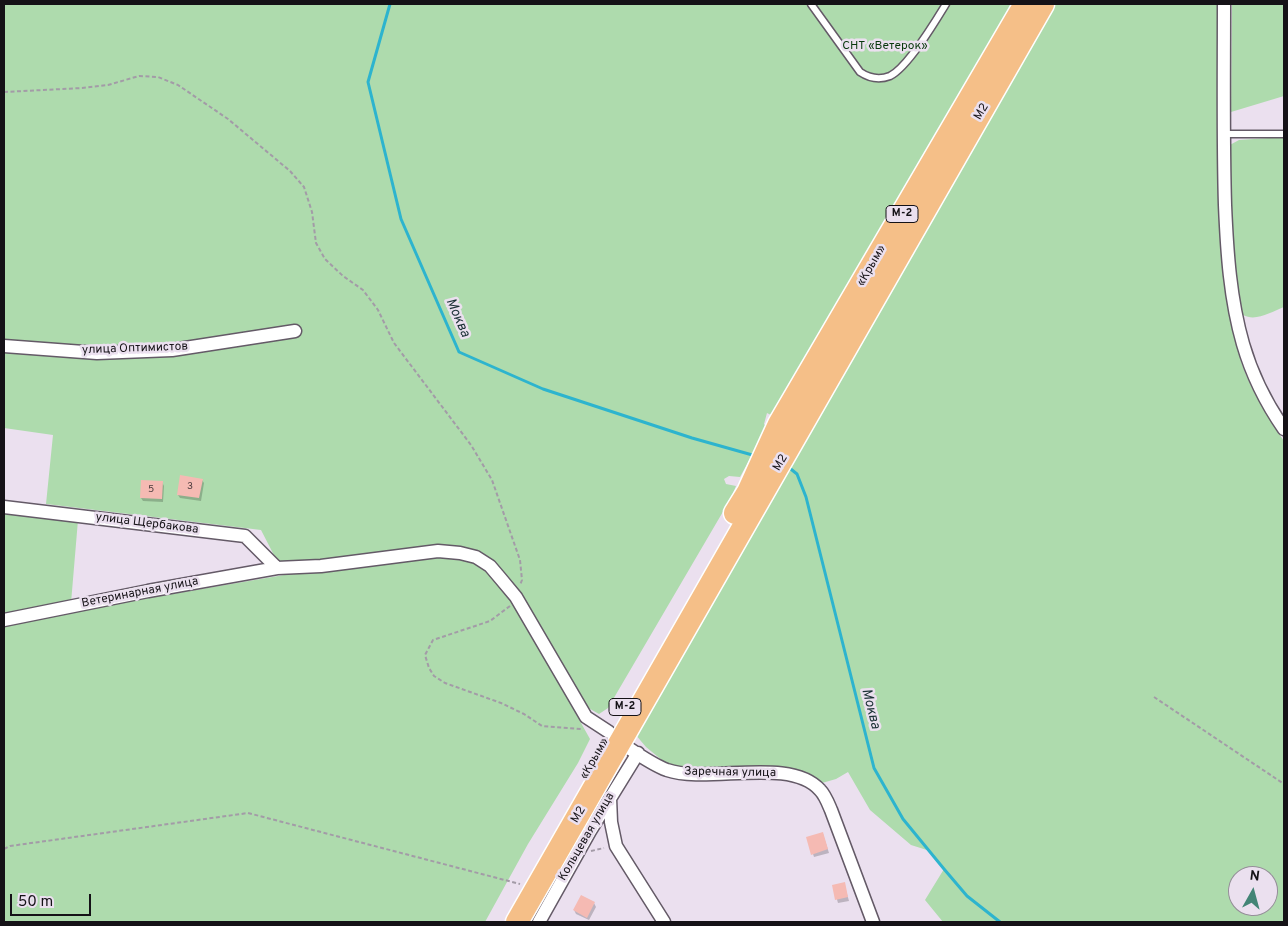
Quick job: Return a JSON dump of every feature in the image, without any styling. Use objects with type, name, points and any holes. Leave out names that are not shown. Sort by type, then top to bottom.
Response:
[{"type":"highway","name":"«Крым»","points":[[502,922],[748,492],[779,424],[1025,4]]},
{"type":"highway","name":"М2","points":[[517,922],[623,743],[1043,4]]},
{"type":"street","points":[[1224,4],[1223,134],[1227,244],[1233,300],[1243,344],[1256,382],[1284,429]]},
{"type":"street","name":"улица Оптимистов","points":[[4,346],[98,352],[172,350],[295,331]]},
{"type":"street","name":"улица Щербакова","points":[[4,507],[245,536],[277,568]]},
{"type":"street","name":"Ветеринарная улица","points":[[4,620],[148,591],[277,568],[321,566],[438,551],[476,557],[490,566],[516,597]]},
{"type":"street","name":"Заречная улица","points":[[516,597],[586,717],[623,743],[668,770],[693,774],[778,774],[803,778],[819,788],[831,810],[873,922]]},
{"type":"street","name":"Кольцевая улица","points":[[539,922],[610,798],[623,743]]},
{"type":"street","points":[[610,798],[611,822],[616,846],[664,922]]},
{"type":"lane","points":[[811,4],[860,72],[868,78],[880,78],[890,76],[904,66],[946,4]]},
{"type":"lane","points":[[1223,134],[1284,134]]},
{"type":"path","points":[[4,92],[82,88],[108,85],[139,76],[158,77],[178,85],[228,119],[290,171],[304,187],[312,212],[316,242],[325,259],[343,276],[363,290],[378,310],[394,344],[471,445],[492,480],[520,560],[522,580],[514,603],[490,621],[433,640],[425,655],[428,668],[434,676],[445,683],[501,703],[524,714],[542,726],[586,729]]},
{"type":"path","points":[[1154,697],[1284,784]]},
{"type":"path","points":[[4,849],[10,846],[248,813],[524,885]]},
{"type":"path","points":[[578,853],[616,846]]},
{"type":"green space","name":"СНТ «Ветерок»","points":[[4,4],[1014,4],[775,417],[767,413],[764,424],[767,428],[740,477],[729,476],[724,479],[726,484],[736,486],[731,498],[608,708],[599,714],[585,706],[479,554],[296,563],[277,561],[261,530],[46,504],[53,435],[4,428],[4,349],[97,350],[4,344]]},
{"type":"green space","points":[[1042,4],[1217,4],[1219,182],[1222,250],[1230,317],[1241,361],[1249,381],[1284,441],[1284,922],[943,922],[925,900],[944,869],[930,851],[911,845],[870,810],[848,772],[836,779],[822,783],[787,773],[728,773],[669,766],[646,747],[635,734]]},
{"type":"green space","points":[[1232,4],[1284,4],[1284,96],[1231,112]]},
{"type":"green space","points":[[1284,137],[1284,307],[1263,316],[1248,317],[1240,311],[1230,243],[1228,146],[1239,140]]},
{"type":"green space","points":[[4,511],[78,520],[71,603],[4,617]]},
{"type":"green space","points":[[438,556],[469,559],[486,570],[514,603],[590,739],[578,763],[528,844],[485,922],[4,922],[4,624],[284,575]]},
{"type":"building","points":[[180,475],[203,479],[199,498],[177,495]]},
{"type":"building","points":[[141,480],[163,481],[162,499],[140,498]]},
{"type":"building","points":[[823,832],[828,849],[811,855],[806,837]]},
{"type":"building","points":[[845,882],[848,897],[835,900],[832,885]]},
{"type":"building","points":[[581,895],[595,902],[587,918],[573,910]]},
{"type":"waterway","name":"Моква","points":[[390,4],[368,82],[401,219],[459,352],[543,389],[692,438],[756,456]]},
{"type":"waterway","name":"Моква","points":[[787,466],[797,474],[806,497],[874,768],[903,819],[967,896],[1000,922]]}]
